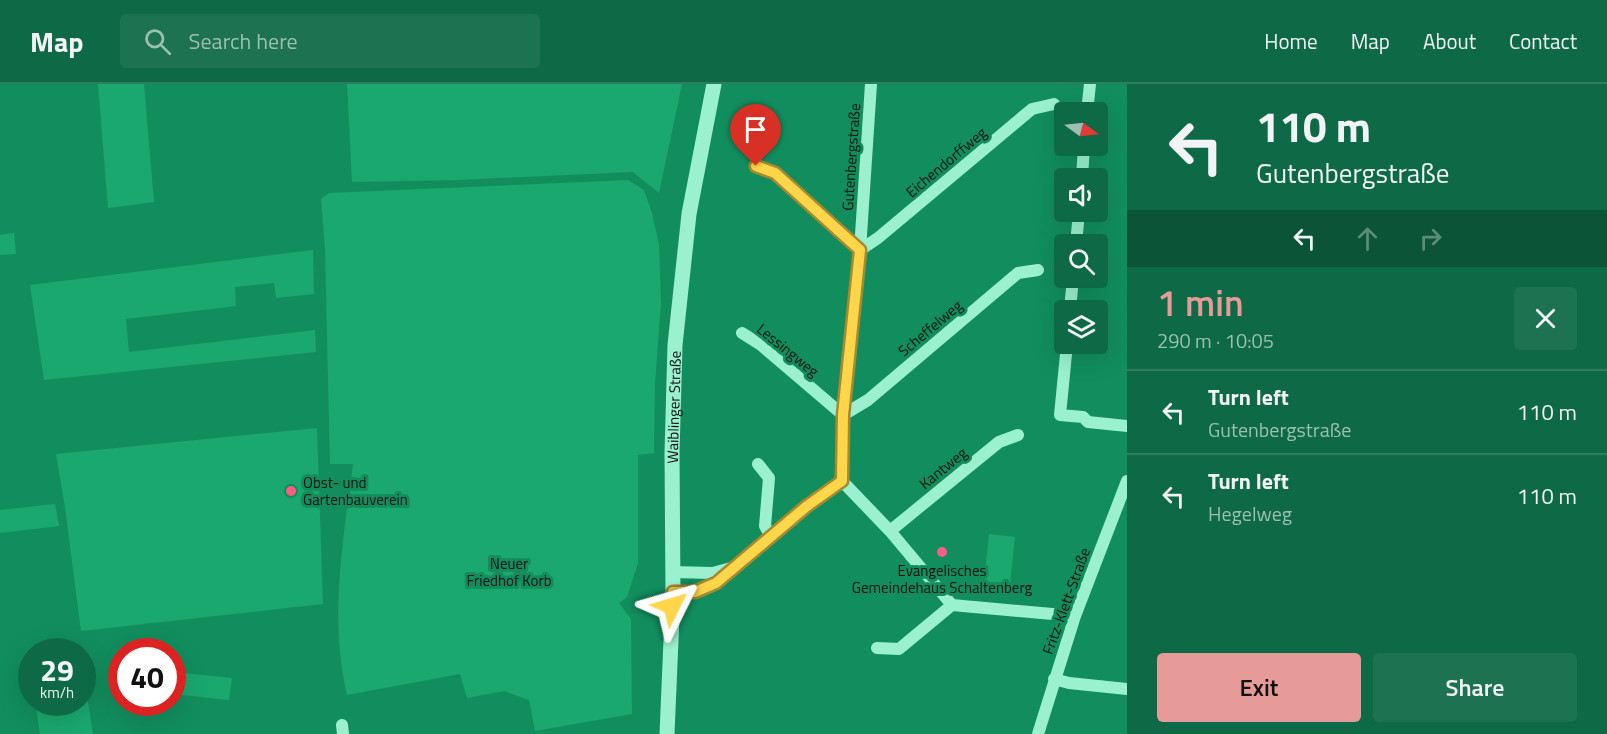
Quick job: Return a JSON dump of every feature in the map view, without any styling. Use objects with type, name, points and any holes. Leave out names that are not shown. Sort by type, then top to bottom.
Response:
[{"type":"street","name":"Waiblinger Straße","points":[[667,734],[673,592],[675,345],[690,203],[714,84]]},
{"type":"street","name":"Gutenbergstraße","points":[[842,481],[843,415],[860,250],[871,84]]},
{"type":"street","points":[[1089,102],[1090,84]]},
{"type":"street","name":"Eichendorffweg","points":[[860,250],[878,238],[1032,109],[1054,104]]},
{"type":"street","points":[[756,166],[775,173],[860,250]]},
{"type":"street","name":"Scheffelweg","points":[[843,415],[868,400],[1018,273],[1038,270]]},
{"type":"street","name":"Lessingweg","points":[[742,333],[761,345],[843,415]]},
{"type":"street","points":[[1066,354],[1060,415],[1083,417],[1088,422],[1127,426]]},
{"type":"street","name":"Kantweg","points":[[890,531],[999,442],[1018,435]]},
{"type":"street","points":[[758,464],[769,478],[765,526],[771,537]]},
{"type":"street","points":[[673,592],[695,592],[706,589],[842,481],[890,531],[952,605]]},
{"type":"street","name":"Fritz-Klett-Straße","points":[[1038,734],[1076,615],[1127,481]]},
{"type":"street","points":[[672,572],[713,573],[726,571],[738,565]]},
{"type":"street","points":[[877,648],[899,649],[952,605],[1076,615]]},
{"type":"street","points":[[1054,679],[1127,688]]},
{"type":"green space","points":[[98,84],[144,84],[154,202],[108,208]]},
{"type":"green space","points":[[347,84],[682,84],[659,193],[633,172],[352,182]]},
{"type":"green space","name":"Neuer Friedhof Korb","points":[[628,180],[644,190],[652,213],[659,245],[661,302],[655,384],[654,453],[638,455],[638,563],[627,597],[619,603],[631,619],[632,714],[535,731],[529,700],[504,691],[467,698],[460,674],[347,695],[339,637],[338,608],[342,551],[353,464],[330,464],[325,250],[321,199],[329,193]]},
{"type":"green space","points":[[14,233],[16,254],[0,255],[0,235]]},
{"type":"green space","points":[[313,250],[314,294],[276,298],[274,283],[235,287],[236,306],[126,319],[129,352],[315,330],[316,352],[44,380],[30,285]]},
{"type":"green space","points":[[317,428],[323,604],[81,631],[56,454]]},
{"type":"green space","points":[[55,504],[59,526],[0,533],[0,510]]},
{"type":"green space","points":[[989,534],[1015,537],[1010,585],[984,582]]},
{"type":"green space","points":[[186,673],[232,678],[229,700],[186,695]]},
{"type":"green space","points":[[37,716],[90,716],[93,734],[40,734]]},
{"type":"place","name":"Obst- und Gartenbauverein","points":[[291,491]]},
{"type":"place","name":"Evangelisches Gemeindehaus Schaltenberg","points":[[942,552]]},
{"type":"route","points":[[672,606],[673,592],[695,592],[716,583],[807,506],[842,481],[843,415],[860,250],[775,173],[756,166]]}]
